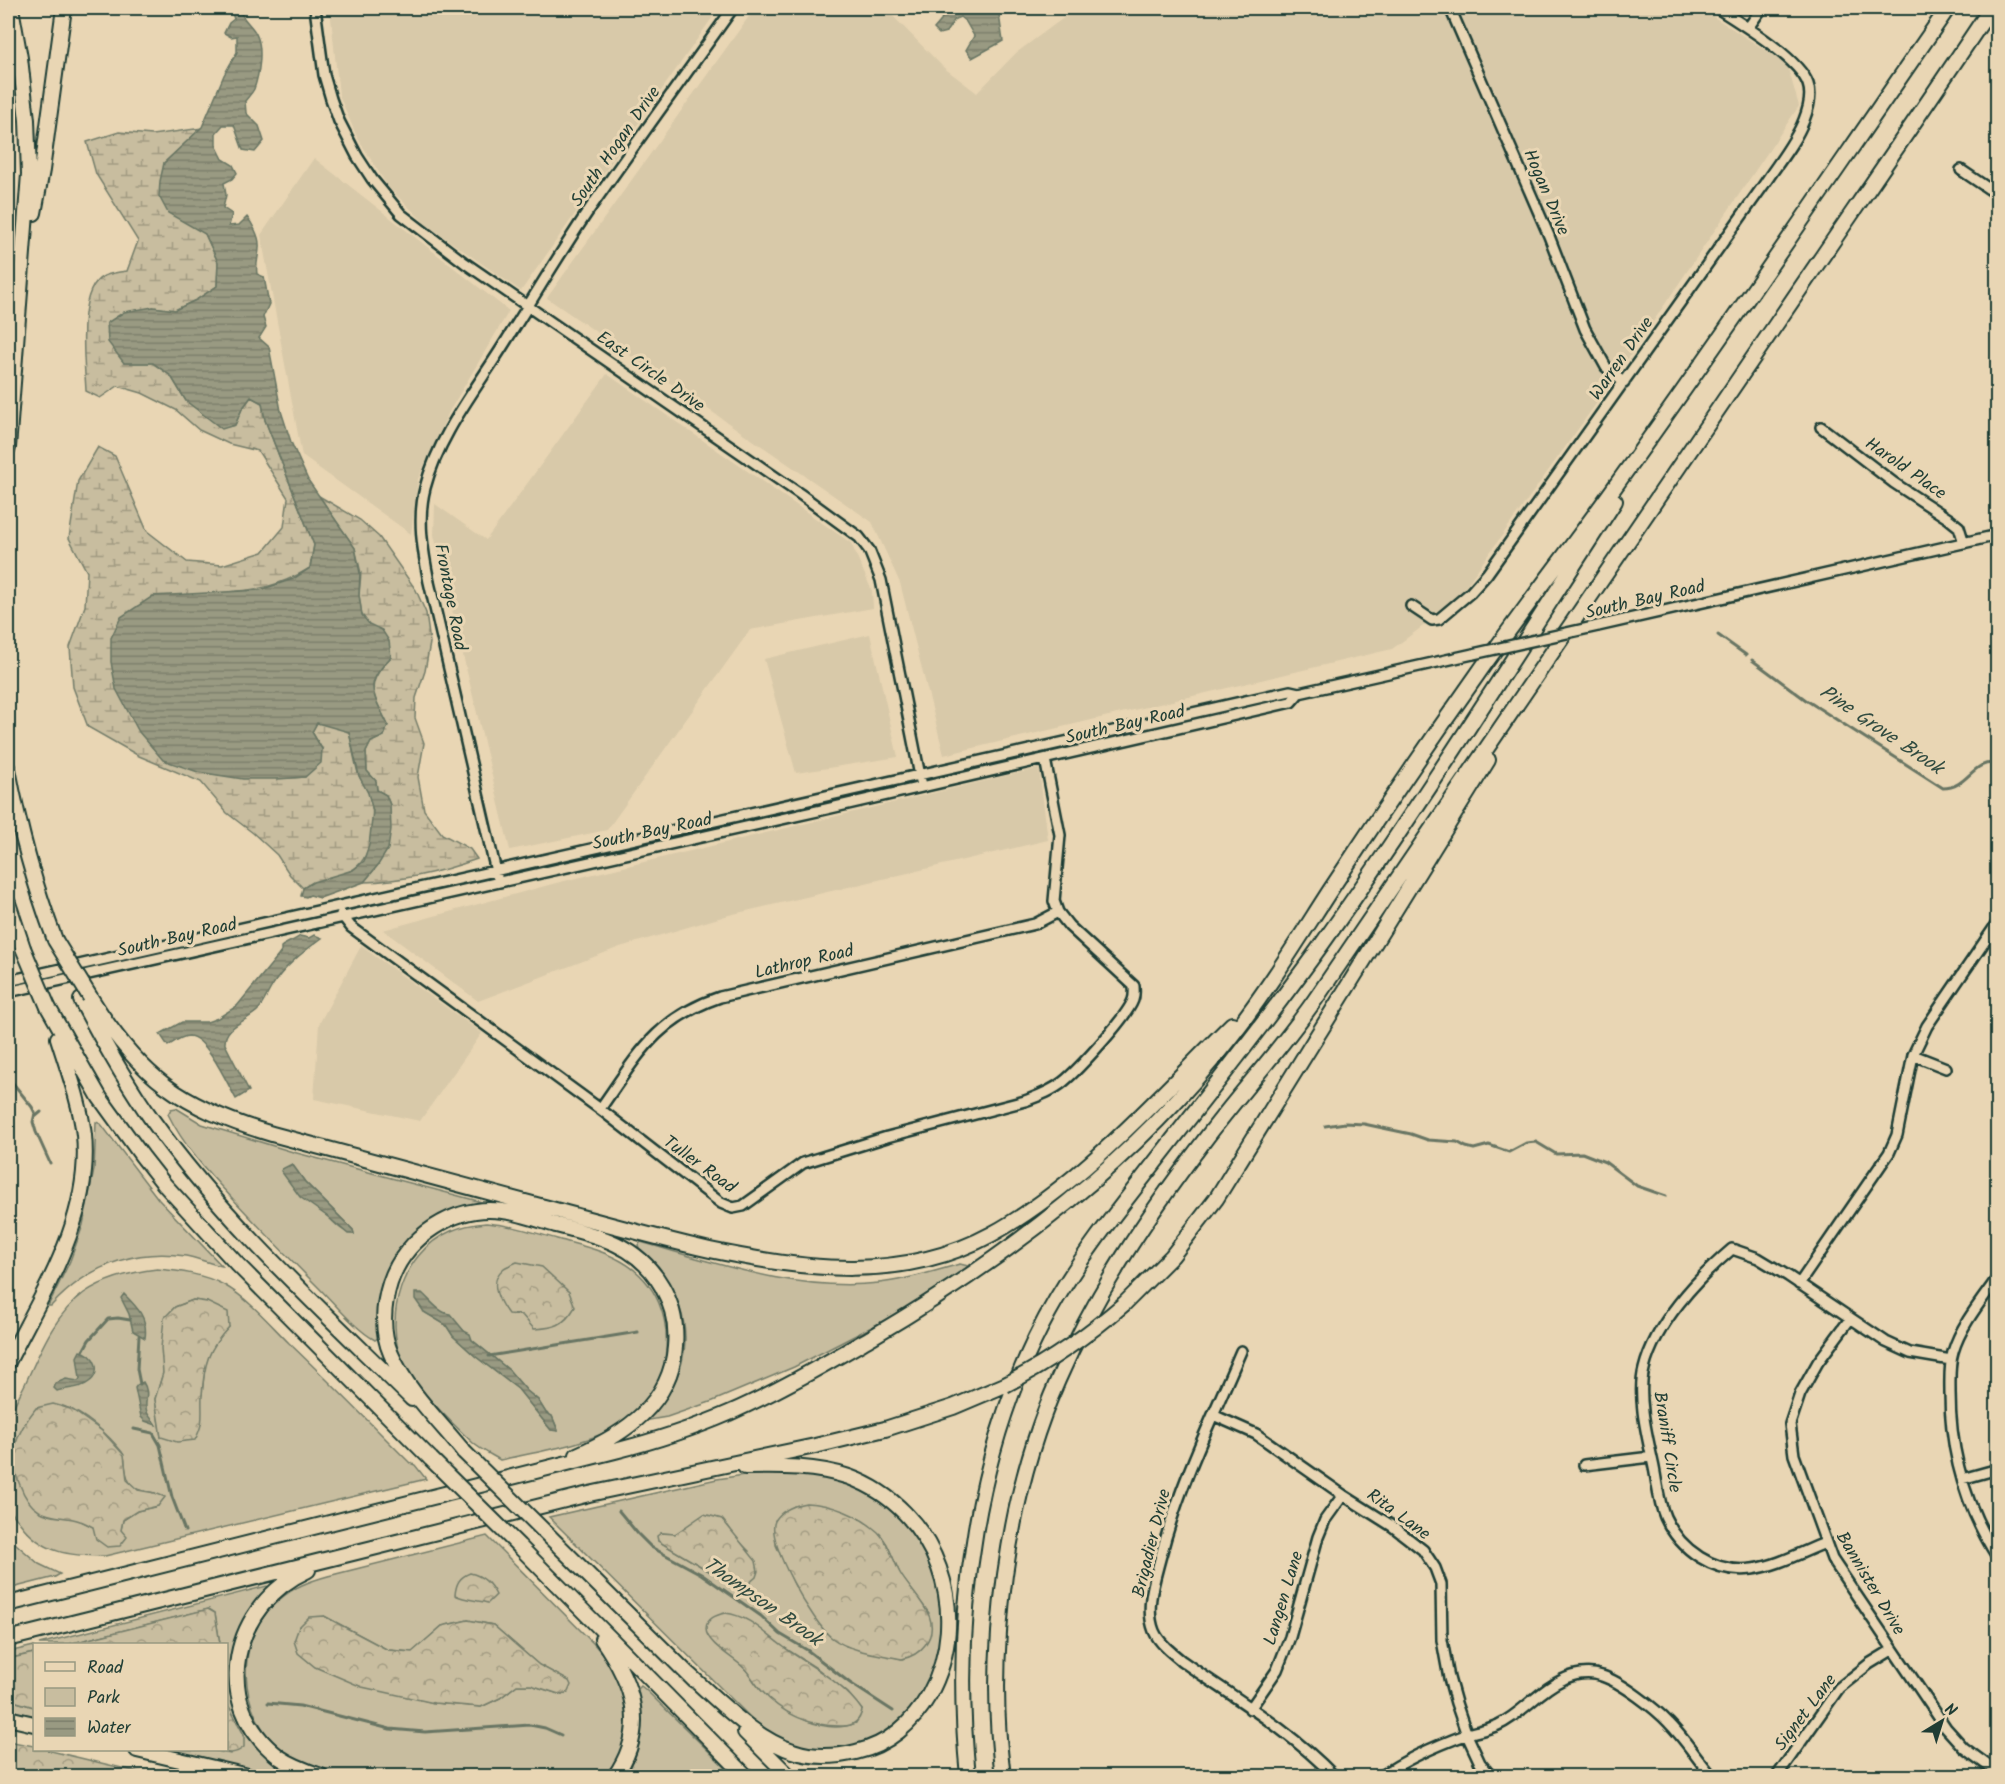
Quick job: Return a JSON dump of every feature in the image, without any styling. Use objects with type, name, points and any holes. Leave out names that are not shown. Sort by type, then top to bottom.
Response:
[{"type":"highway","points":[[8,448],[29,174],[27,120],[20,58],[11,8]]},
{"type":"highway","points":[[22,274],[42,170],[64,8]]},
{"type":"highway","points":[[8,1604],[654,1440],[728,1413],[812,1372],[945,1293],[989,1263],[1073,1198],[1175,1101],[1211,1061],[1263,993],[1387,805],[1477,675],[1612,492],[1948,8]]},
{"type":"highway","points":[[1002,1770],[998,1653],[1004,1580],[1012,1534],[1030,1459],[1047,1407],[1082,1328],[1109,1279],[1157,1206],[1206,1138],[1315,1001],[1399,874],[1549,658],[1991,8]]},
{"type":"highway","points":[[968,1776],[964,1731],[965,1624],[970,1574],[982,1501],[997,1438],[1009,1402],[1049,1313],[1103,1229],[1330,933],[1473,721],[1712,350]]},
{"type":"highway","points":[[8,1639],[578,1497],[885,1429],[953,1407],[1005,1385],[1080,1340],[1124,1304],[1172,1256],[1216,1199],[1329,1014],[1468,795],[1549,658]]},
{"type":"highway","points":[[8,770],[25,850],[55,940],[134,1094],[161,1132],[198,1178],[270,1257],[789,1776]]},
{"type":"highway","points":[[8,903],[23,948],[48,1007],[79,1106],[84,1150],[79,1203],[65,1246],[8,1362]]},
{"type":"highway","points":[[85,998],[119,1041],[149,1073],[185,1100],[228,1121],[306,1144],[688,1245],[797,1266],[857,1268],[901,1263],[945,1254],[976,1241],[1012,1221],[1051,1194],[1093,1159],[1263,993]]},
{"type":"highway","points":[[48,1007],[100,1098],[120,1128],[164,1184],[237,1264],[570,1596],[746,1776]]},
{"type":"highway","points":[[464,1452],[408,1384],[390,1352],[384,1325],[386,1298],[393,1273],[399,1262],[424,1234],[435,1226],[458,1216],[474,1212],[503,1211],[593,1234],[629,1251],[648,1267],[663,1286],[676,1332],[674,1357],[668,1379],[650,1408],[633,1424],[580,1454],[538,1470]]},
{"type":"highway","points":[[687,1673],[750,1727],[773,1743],[803,1754],[823,1756],[850,1754],[891,1738],[920,1709],[939,1674],[949,1628],[945,1584],[930,1545],[910,1518],[875,1489],[847,1476],[810,1469],[745,1467],[693,1471]]},
{"type":"highway","points":[[321,1776],[286,1762],[270,1750],[250,1724],[239,1696],[238,1655],[245,1631],[258,1608],[269,1595],[296,1575],[341,1556]]},
{"type":"highway","points":[[570,1596],[614,1657],[630,1690],[634,1711],[631,1744],[615,1776]]},
{"type":"highway","points":[[8,1718],[33,1724]]},
{"type":"highway","points":[[145,1751],[248,1776]]},
{"type":"street","name":"East Circle Drive","points":[[315,8],[324,75],[339,121],[372,179],[401,214],[465,263],[801,494],[859,537],[869,550],[881,580],[922,786]]},
{"type":"street","name":"South Hogan Drive","points":[[527,305],[590,209],[734,8]]},
{"type":"street","name":"Hogan Drive","points":[[1450,8],[1548,236],[1585,329],[1606,367],[1624,383]]},
{"type":"street","points":[[1717,8],[1748,28],[1762,8]]},
{"type":"street","name":"Warren Drive","points":[[1411,606],[1432,620],[1439,619],[1470,593],[1487,574],[1624,383],[1795,137],[1804,120],[1810,100],[1808,85],[1800,70],[1748,28]]},
{"type":"street","points":[[1961,170],[1998,195]]},
{"type":"street","name":"Frontage Road","points":[[498,881],[429,582],[421,527],[425,490],[432,465],[444,439],[527,305]]},
{"type":"street","name":"Harold Place","points":[[1821,427],[1894,483],[1959,527],[1964,543]]},
{"type":"street","name":"South Bay Road","points":[[8,981],[1290,691],[1299,693],[1998,535]]},
{"type":"street","name":"South Bay Road","points":[[8,992],[1045,759],[1291,702],[1299,693]]},
{"type":"street","points":[[1045,759],[1059,835],[1054,901],[1058,912]]},
{"type":"street","name":"Tuller Road","points":[[338,906],[342,917],[351,927],[600,1109],[721,1203],[734,1208],[743,1206],[803,1163],[886,1137],[1025,1101],[1062,1084],[1085,1061],[1130,1007],[1134,986],[1069,926],[1058,912]]},
{"type":"street","name":"Lathrop Road","points":[[600,1109],[644,1047],[659,1031],[680,1014],[700,1004],[1035,924],[1058,912]]},
{"type":"street","points":[[1800,1284],[1889,1152],[1897,1135],[1913,1055],[1927,1026],[1998,922]]},
{"type":"street","points":[[1913,1055],[1946,1068]]},
{"type":"street","name":"Braniff Circle","points":[[1825,1543],[1766,1566],[1730,1569],[1696,1555],[1676,1538],[1664,1514],[1651,1457],[1642,1400],[1644,1369],[1659,1333],[1696,1281],[1732,1250],[1758,1258],[1887,1342],[1910,1353],[1951,1360]]},
{"type":"street","points":[[1998,1277],[1962,1330],[1953,1350],[1950,1408],[1956,1457],[1962,1479],[1976,1522],[1998,1558]]},
{"type":"street","name":"Bannister Drive","points":[[1850,1319],[1818,1362],[1800,1394],[1790,1424],[1794,1455],[1832,1559],[1946,1728],[1964,1748],[1998,1773]]},
{"type":"street","name":"Brigadier Drive","points":[[1242,1351],[1185,1478],[1167,1532],[1150,1604],[1152,1622],[1155,1633],[1168,1650],[1314,1756],[1334,1776]]},
{"type":"street","name":"Rita Lane","points":[[1213,1415],[1256,1434],[1392,1526],[1423,1550],[1435,1568],[1441,1584],[1442,1640],[1449,1678],[1467,1735],[1480,1763],[1491,1776]]},
{"type":"street","points":[[1584,1465],[1651,1457]]},
{"type":"street","points":[[1962,1479],[1998,1468]]},
{"type":"street","name":"Langen Lane","points":[[1250,1709],[1277,1670],[1290,1637],[1318,1537],[1325,1520],[1343,1495]]},
{"type":"street","name":"Signet Lane","points":[[1777,1776],[1839,1688],[1869,1664],[1892,1650]]},
{"type":"street","points":[[1382,1776],[1415,1756],[1497,1725],[1517,1714],[1562,1679],[1581,1674],[1602,1676],[1652,1707],[1669,1723],[1712,1776]]},
{"type":"shaded area","points":[[330,8],[719,8],[521,291],[428,226],[388,187],[357,137],[339,95]]},
{"type":"shaded area","points":[[755,8],[885,8],[943,67],[977,93],[1016,53],[1077,8],[1700,8],[1787,64],[1799,106],[1623,366],[1453,604],[1392,649],[944,755],[900,583],[872,522],[547,298]]},
{"type":"shaded area","points":[[314,158],[509,311],[450,410],[418,479],[411,534],[302,456],[261,235]]},
{"type":"shaded area","points":[[607,374],[851,543],[872,591],[873,608],[750,630],[607,830],[510,850],[434,535],[435,504],[486,540]]},
{"type":"shaded area","points":[[870,634],[898,757],[796,773],[764,659]]},
{"type":"shaded area","points":[[1039,768],[1048,840],[729,915],[620,947],[478,1001],[383,930],[556,883]]},
{"type":"shaded area","points":[[361,946],[482,1033],[420,1121],[314,1099],[319,1024]]},
{"type":"green space","points":[[202,128],[164,163],[205,234],[218,262],[217,286],[175,310],[153,307],[124,363],[152,363],[171,376],[186,401],[222,428],[235,425],[242,409],[251,397],[262,403],[265,420],[314,545],[310,568],[298,575],[266,587],[218,593],[198,772],[251,777],[305,777],[322,749],[312,732],[317,722],[349,731],[358,773],[371,802],[372,823],[369,844],[361,862],[349,872],[303,888],[290,875],[277,855],[227,813],[201,782],[139,756],[88,727],[73,687],[70,647],[85,606],[87,572],[69,538],[78,481],[98,447],[115,456],[147,531],[187,562],[222,565],[263,552],[284,527],[288,498],[258,451],[229,444],[199,430],[176,410],[142,393],[118,386],[100,398],[86,391],[84,329],[89,296],[95,284],[104,276],[127,271],[138,241],[96,174],[87,142],[119,132],[152,135]]},
{"type":"green space","points":[[319,496],[360,520],[379,537],[416,590],[426,613],[430,643],[425,671],[416,698],[415,718],[424,743],[418,777],[424,810],[442,834],[470,849],[477,859],[422,875],[364,882],[378,865],[390,805],[386,795],[377,790],[376,781],[367,771],[366,752],[371,742],[384,736],[388,725],[373,689],[377,675],[391,657],[362,616],[359,595],[361,573],[355,548]]},
{"type":"green space","points":[[176,1108],[202,1124],[293,1152],[493,1205],[441,1218],[382,1286],[377,1312],[380,1336],[375,1340],[345,1316],[214,1179],[181,1137],[168,1114],[171,1109]],"holes":[[[292,1164],[305,1182],[353,1230],[354,1234],[337,1225],[328,1216]]]},
{"type":"green space","points":[[96,1122],[101,1124],[159,1200],[222,1266],[190,1257],[166,1254],[129,1258],[96,1270],[48,1306],[70,1261],[83,1225],[94,1170]]},
{"type":"green space","points":[[486,1223],[522,1229],[598,1251],[621,1261],[644,1279],[659,1303],[663,1316],[666,1330],[665,1358],[652,1396],[631,1419],[594,1437],[500,1460],[473,1443],[415,1383],[403,1364],[397,1346],[396,1307],[401,1288],[420,1254],[434,1241],[455,1229]],"holes":[[[437,1308],[456,1322],[472,1340],[509,1370],[538,1400],[546,1413],[552,1416],[558,1430],[551,1430],[518,1389],[475,1356],[453,1336],[446,1325],[424,1312]]]},
{"type":"green space","points":[[641,1242],[758,1274],[818,1283],[848,1285],[879,1283],[910,1278],[960,1264],[968,1266],[963,1272],[893,1316],[794,1367],[713,1401],[667,1417],[643,1421],[668,1394],[682,1362],[685,1345],[684,1327],[673,1292],[639,1248],[638,1245]]},
{"type":"green space","points":[[517,1262],[542,1267],[569,1292],[575,1307],[558,1325],[534,1329],[522,1315],[508,1314],[501,1304],[496,1280],[503,1269]]},
{"type":"green space","points":[[157,1269],[183,1272],[216,1281],[242,1297],[410,1463],[415,1465],[426,1479],[105,1556],[69,1554],[38,1541],[15,1517],[8,1504],[7,1437],[11,1412],[42,1347],[56,1323],[73,1302],[101,1283],[119,1276]],"holes":[[[193,1300],[207,1302],[229,1327],[214,1343],[205,1365],[202,1395],[161,1437],[155,1399],[163,1373],[164,1319],[175,1307]],[[63,1406],[88,1419],[110,1438],[124,1455],[130,1484],[142,1491],[155,1493],[158,1506],[137,1511],[123,1520],[121,1530],[93,1527],[79,1520]]]},
{"type":"green space","points":[[193,1300],[207,1302],[228,1312],[229,1327],[208,1358],[204,1374],[201,1423],[195,1440],[177,1442],[161,1437],[155,1399],[163,1373],[161,1348],[164,1318],[175,1307]]},
{"type":"green space","points":[[53,1404],[71,1409],[102,1431],[124,1455],[127,1480],[138,1490],[165,1497],[158,1506],[137,1511],[123,1520],[121,1530],[127,1537],[120,1546],[107,1547],[96,1539],[93,1527],[83,1522],[49,1515],[35,1509],[23,1493],[14,1464],[19,1435],[36,1408]]},
{"type":"green space","points":[[751,1474],[773,1474],[806,1475],[837,1481],[856,1488],[890,1509],[917,1539],[935,1574],[941,1593],[943,1610],[941,1633],[930,1678],[921,1695],[897,1724],[881,1735],[863,1743],[842,1748],[818,1749],[797,1745],[767,1731],[757,1724],[549,1517],[717,1479]],"holes":[[[794,1506],[880,1534],[901,1576],[929,1613],[902,1659],[846,1646],[795,1586],[776,1545],[775,1520]],[[728,1526],[749,1551],[712,1573],[658,1541],[661,1533],[675,1534],[681,1531]],[[717,1646],[785,1648],[818,1669],[848,1693],[862,1710],[856,1723],[831,1727],[818,1725],[794,1715],[763,1692],[743,1666]]]},
{"type":"green space","points":[[806,1503],[845,1512],[862,1520],[882,1536],[900,1573],[929,1616],[930,1635],[918,1652],[902,1659],[856,1649],[832,1638],[814,1617],[803,1601],[784,1563],[774,1531],[775,1521],[781,1514]]},
{"type":"green space","points":[[704,1514],[722,1519],[756,1561],[758,1571],[756,1577],[748,1584],[739,1585],[726,1581],[658,1541],[657,1536],[661,1533],[675,1534]]},
{"type":"green space","points":[[487,1536],[612,1665],[626,1699],[627,1726],[624,1745],[610,1776],[349,1776],[313,1767],[288,1756],[266,1734],[256,1716],[249,1696],[246,1675],[248,1654],[254,1634],[264,1616],[279,1600],[302,1585],[328,1576]],"holes":[[[324,1616],[388,1650],[413,1652],[442,1626],[468,1620],[493,1625],[539,1665],[569,1681],[562,1695],[531,1685],[517,1685],[500,1698],[481,1707],[434,1703],[408,1696]]]},
{"type":"green space","points":[[8,1537],[39,1564],[60,1574],[8,1589]]},
{"type":"green space","points":[[470,1573],[482,1578],[494,1591],[496,1595],[488,1603],[455,1595],[459,1581]]},
{"type":"green space","points":[[267,1586],[271,1590],[248,1618],[238,1706],[291,1776],[264,1773],[172,1751],[217,1751],[230,1754],[244,1735],[228,1705],[228,1643],[220,1643],[215,1613],[209,1609],[73,1643],[43,1643]]},
{"type":"green space","points":[[208,1609],[215,1613],[220,1643],[73,1643]]},
{"type":"green space","points":[[725,1613],[743,1618],[757,1626],[846,1691],[862,1710],[858,1720],[847,1726],[831,1726],[798,1717],[778,1706],[761,1690],[744,1668],[715,1645],[707,1634],[708,1622],[715,1616]]},
{"type":"green space","points":[[324,1616],[388,1650],[412,1652],[442,1626],[468,1620],[493,1625],[539,1665],[569,1681],[571,1685],[568,1692],[562,1695],[531,1685],[517,1685],[500,1698],[481,1707],[434,1703],[362,1687],[315,1667],[298,1653],[294,1641],[299,1627],[309,1617]]},
{"type":"green space","points":[[33,1646],[33,1653],[12,1658],[8,1663],[8,1652]]},
{"type":"green space","points":[[33,1653],[33,1707],[10,1700],[8,1696],[8,1663],[12,1658]]},
{"type":"green space","points":[[641,1686],[734,1776],[626,1776],[639,1744],[641,1724],[638,1689]]},
{"type":"green space","points":[[8,1696],[10,1700],[33,1707],[33,1717],[8,1711]]},
{"type":"green space","points":[[228,1705],[244,1735],[244,1747],[233,1753],[217,1751],[228,1751]]},
{"type":"green space","points":[[8,1741],[33,1746],[33,1751],[51,1751],[155,1776],[8,1776]]},
{"type":"water","points":[[230,8],[239,8],[259,42],[260,62],[257,77],[254,89],[245,101],[246,113],[259,126],[264,141],[255,152],[243,150],[234,125],[223,125],[216,133],[216,145],[223,159],[233,165],[237,173],[224,183],[226,195],[223,208],[232,214],[229,226],[239,225],[247,217],[257,234],[259,248],[257,274],[264,277],[269,304],[263,317],[266,327],[259,338],[269,347],[281,411],[291,442],[308,480],[355,548],[360,573],[359,595],[362,615],[369,624],[382,630],[389,641],[391,657],[376,675],[373,689],[388,725],[384,736],[371,742],[366,752],[367,771],[376,781],[377,790],[386,795],[390,805],[391,829],[388,849],[364,882],[320,898],[310,895],[301,896],[303,888],[313,882],[353,870],[364,861],[369,845],[373,811],[368,793],[359,776],[349,732],[317,723],[312,732],[322,749],[321,763],[305,777],[243,779],[198,772],[163,760],[139,732],[116,689],[111,662],[111,638],[121,617],[153,596],[260,590],[293,579],[310,568],[314,545],[265,420],[262,403],[251,397],[242,409],[235,425],[222,429],[186,401],[171,376],[153,363],[124,363],[108,342],[107,323],[124,312],[153,307],[175,310],[217,286],[218,262],[205,234],[168,213],[159,196],[164,163],[202,127],[224,75],[237,52],[237,36],[231,37],[224,33],[234,19]]},
{"type":"water","points":[[946,8],[998,8],[1003,41],[972,58],[966,50],[974,36],[966,22],[960,17],[955,19],[946,32],[939,34],[934,29]]},
{"type":"water","points":[[314,935],[322,938],[287,967],[255,1013],[228,1032],[225,1044],[249,1091],[236,1099],[210,1053],[196,1038],[183,1037],[168,1046],[160,1034],[182,1022],[207,1022],[218,1018],[237,1006],[281,952],[281,947],[300,936],[309,938]]},
{"type":"water","points":[[292,1164],[305,1182],[353,1230],[354,1234],[348,1234],[300,1197],[281,1171]]},
{"type":"water","points":[[415,1293],[422,1293],[438,1309],[450,1314],[464,1331],[470,1334],[472,1340],[509,1370],[538,1400],[546,1413],[552,1416],[558,1431],[551,1430],[518,1389],[475,1356],[453,1336],[446,1325],[424,1312],[415,1299]]},
{"type":"water","points":[[124,1294],[141,1314],[146,1331],[145,1338],[133,1331],[129,1314],[121,1298]]},
{"type":"water","points":[[80,1351],[90,1355],[93,1359],[96,1373],[89,1382],[82,1386],[57,1391],[54,1388],[56,1383],[66,1379],[78,1381],[80,1379],[77,1357]]},
{"type":"water","points":[[143,1382],[147,1394],[147,1412],[156,1425],[141,1417],[135,1388]]},
{"type":"waterway","name":"Pine Grove Brook","points":[[1718,635],[1746,655]]},
{"type":"waterway","name":"Pine Grove Brook","points":[[1752,660],[1806,700],[1943,788],[1959,783],[1982,765],[1998,764]]},
{"type":"waterway","name":"Thompson Brook","points":[[8,1077],[35,1113],[33,1122],[50,1163]]},
{"type":"waterway","name":"Thompson Brook","points":[[35,1117],[41,1112]]},
{"type":"waterway","points":[[1325,1126],[1345,1123],[1364,1124],[1428,1140],[1457,1142],[1474,1149],[1489,1145],[1509,1152],[1526,1143],[1536,1142],[1556,1154],[1582,1153],[1605,1162],[1637,1186],[1666,1196]]},
{"type":"waterway","points":[[83,1351],[89,1340],[108,1319],[130,1320]]},
{"type":"waterway","points":[[489,1356],[638,1332]]},
{"type":"waterway","points":[[139,1336],[137,1369],[140,1384]]},
{"type":"waterway","points":[[134,1429],[153,1433],[160,1445],[172,1497],[185,1531]]},
{"type":"waterway","name":"Thompson Brook","points":[[619,1511],[651,1547],[701,1574],[761,1616],[780,1634],[807,1650],[850,1683],[893,1711]]},
{"type":"waterway","points":[[268,1703],[300,1706],[390,1729],[425,1732],[530,1725],[561,1735]]}]
